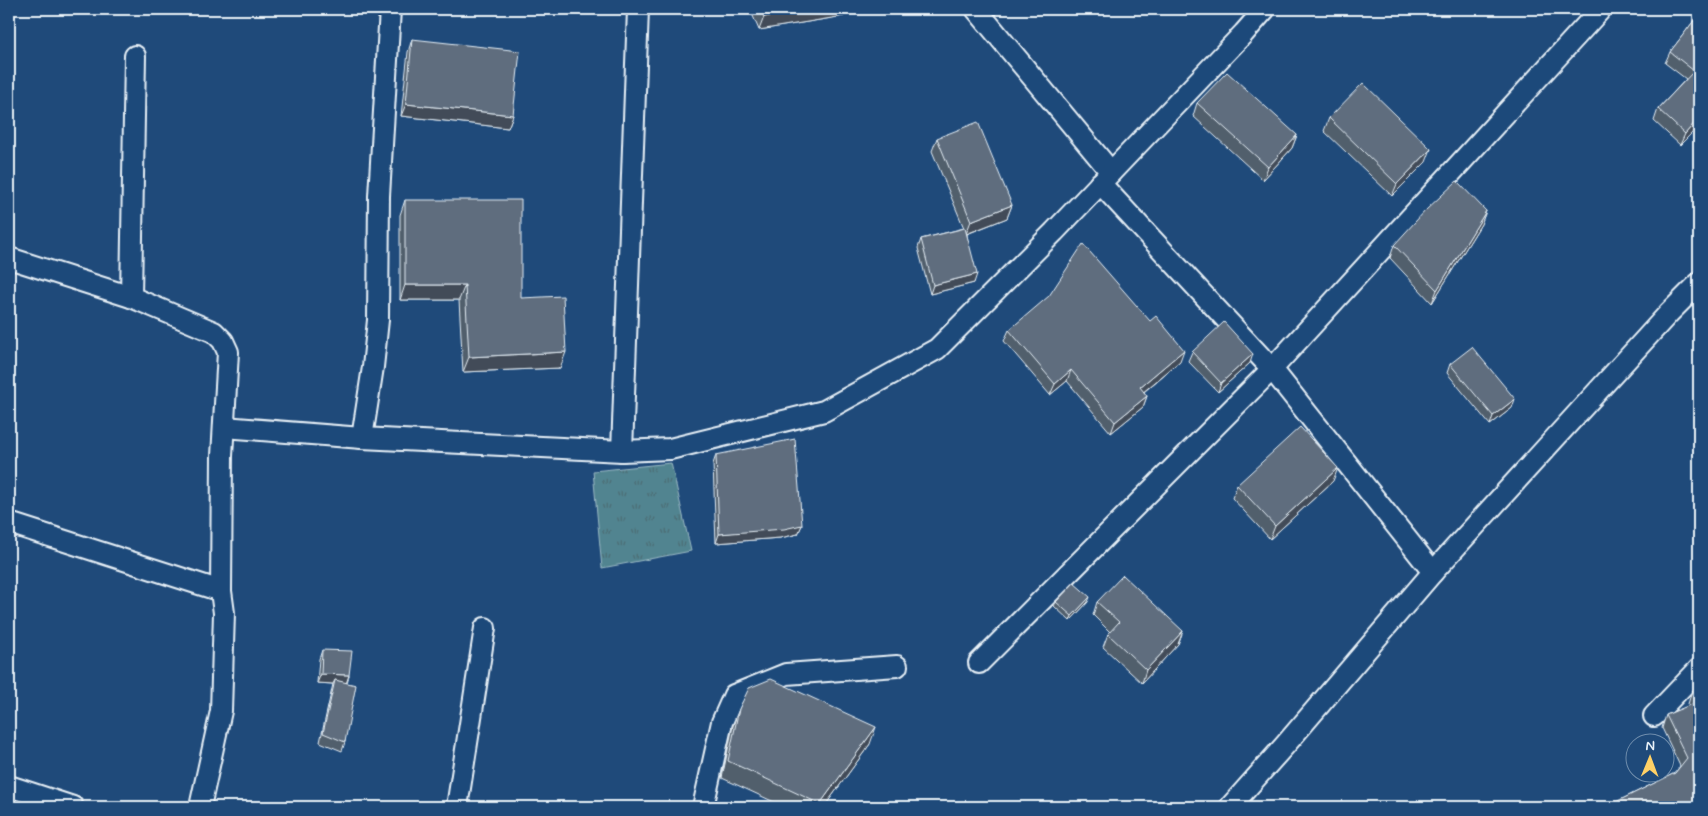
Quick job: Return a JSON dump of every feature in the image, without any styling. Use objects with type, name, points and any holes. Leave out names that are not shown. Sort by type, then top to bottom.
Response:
[{"type":"street","points":[[362,438],[378,320],[379,196],[390,9]]},
{"type":"street","points":[[622,451],[638,9]]},
{"type":"street","points":[[976,9],[1105,178],[1272,368],[1433,572]]},
{"type":"street","points":[[224,427],[362,438],[622,451],[670,449],[824,411],[937,349],[1105,178],[1265,9]]},
{"type":"street","points":[[979,663],[1272,368],[1601,9]]},
{"type":"street","points":[[131,297],[135,56]]},
{"type":"street","points":[[9,258],[131,297],[214,332],[223,341],[228,352],[224,427],[221,591],[224,613],[221,711],[200,807]]},
{"type":"street","points":[[1230,807],[1433,572],[1669,313],[1699,283]]},
{"type":"street","points":[[9,524],[221,591]]},
{"type":"street","points":[[457,807],[485,628]]},
{"type":"street","points":[[703,807],[722,722],[734,695],[786,674],[897,666]]},
{"type":"street","points":[[1654,716],[1699,670]]},
{"type":"street","points":[[9,786],[74,807]]},
{"type":"green space","points":[[671,463],[691,551],[602,568],[593,471]]},
{"type":"building","points":[[760,9],[813,9],[764,17]]},
{"type":"building","points":[[1699,14],[1699,123],[1697,120],[1685,134],[1658,109],[1694,71],[1670,52]]},
{"type":"building","points":[[412,39],[520,51],[513,115],[406,104]]},
{"type":"building","points":[[1227,72],[1297,135],[1268,167],[1197,103]]},
{"type":"building","points":[[1363,83],[1431,149],[1397,184],[1329,118]]},
{"type":"building","points":[[978,122],[1012,205],[971,221],[937,138]]},
{"type":"building","points":[[1457,181],[1486,211],[1437,290],[1394,245],[1426,210]]},
{"type":"building","points":[[405,200],[521,200],[521,298],[563,296],[566,352],[469,357],[465,285],[405,285]]},
{"type":"building","points":[[965,228],[977,274],[933,285],[921,239]]},
{"type":"building","points":[[1083,244],[1150,321],[1156,316],[1184,350],[1140,387],[1147,396],[1115,422],[1071,370],[1055,384],[1009,330],[1049,296]]},
{"type":"building","points":[[1224,322],[1253,354],[1221,383],[1192,352]]},
{"type":"building","points":[[1472,347],[1515,399],[1493,416],[1450,364]]},
{"type":"building","points":[[1300,427],[1338,468],[1275,526],[1237,485]]},
{"type":"building","points":[[795,439],[802,525],[784,529],[719,534],[716,455]]},
{"type":"building","points":[[1123,575],[1183,631],[1146,670],[1108,634],[1119,622],[1097,602]]},
{"type":"building","points":[[1074,583],[1090,597],[1072,616],[1056,602]]},
{"type":"building","points":[[322,650],[352,651],[349,675],[321,674]]},
{"type":"building","points":[[771,679],[876,727],[820,804],[728,761],[739,709],[749,688]]},
{"type":"building","points":[[335,680],[356,685],[345,742],[323,733]]},
{"type":"building","points":[[1699,688],[1699,807],[1619,807],[1616,802],[1653,784],[1676,784],[1676,772],[1687,758],[1666,715],[1697,702],[1692,691]]}]
